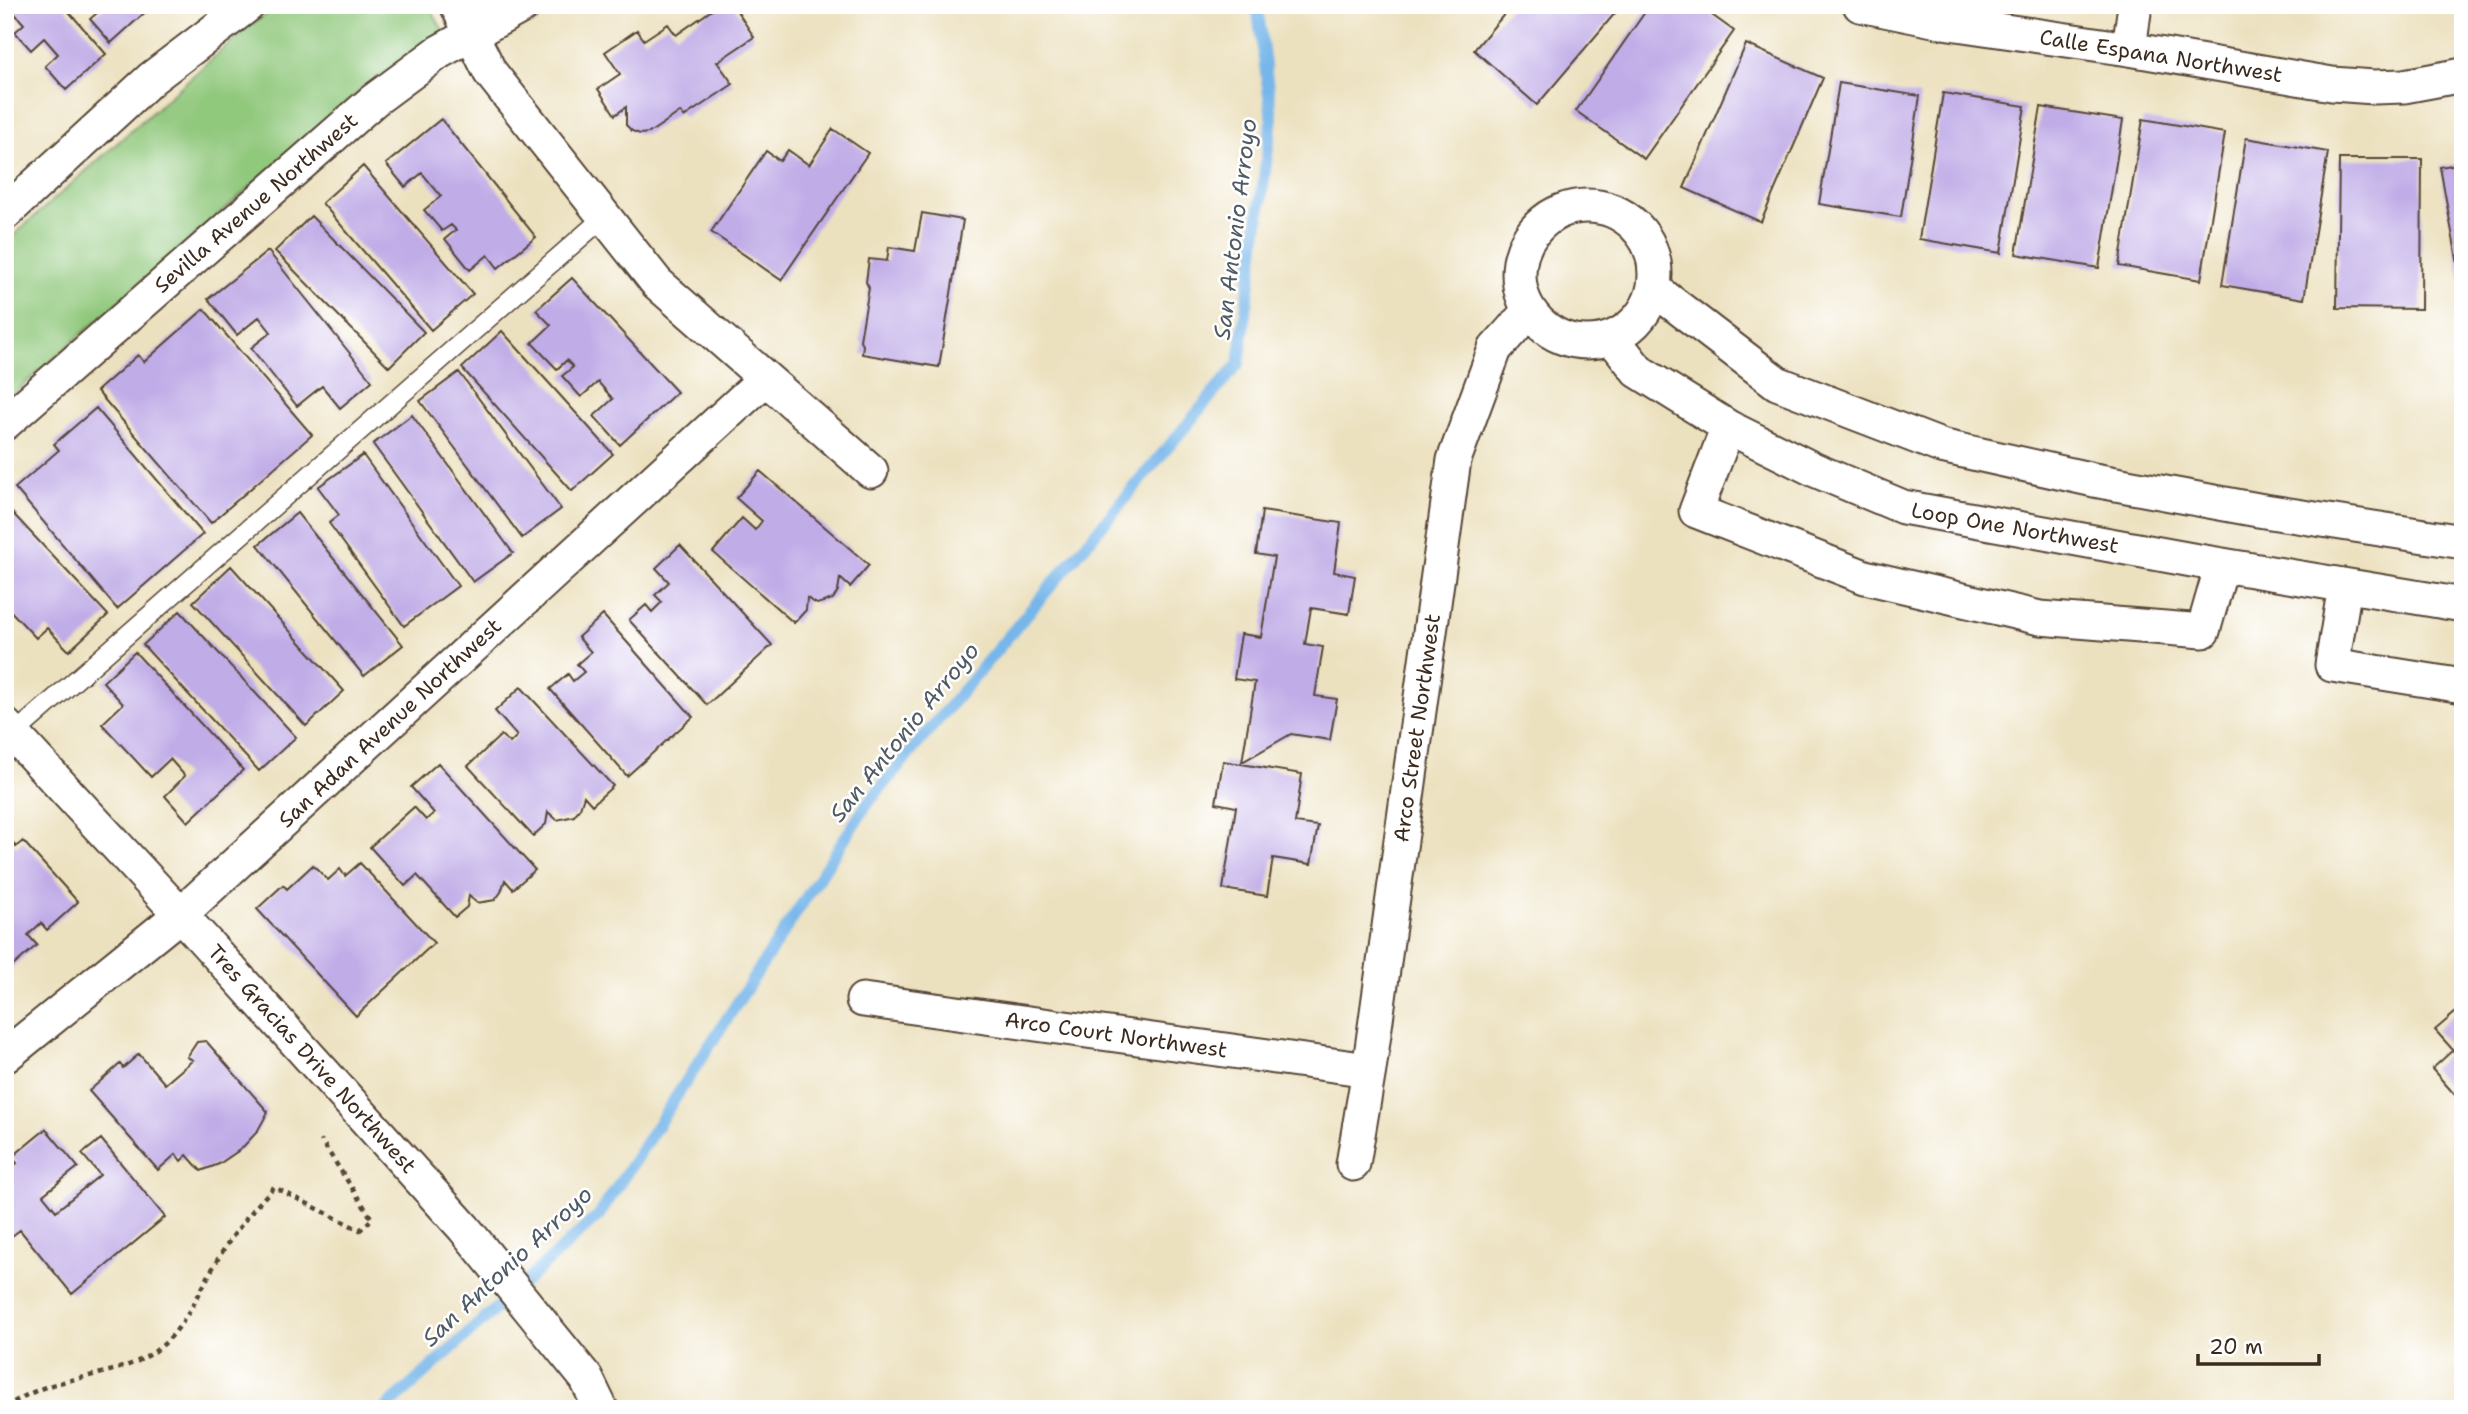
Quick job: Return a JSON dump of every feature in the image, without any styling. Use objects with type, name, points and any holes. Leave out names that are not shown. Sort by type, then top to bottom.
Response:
[{"type":"street","points":[[5,213],[152,78],[248,5]]},
{"type":"street","name":"Sevilla Avenue Northwest","points":[[5,423],[373,101],[439,52],[464,19],[524,5]]},
{"type":"street","name":"Calle Espana Northwest","points":[[1860,5],[1943,22],[2129,49],[2333,84],[2374,88],[2404,86],[2463,75]]},
{"type":"street","points":[[2129,49],[2135,5]]},
{"type":"street","points":[[464,19],[489,72],[657,283],[871,471]]},
{"type":"street","points":[[1575,206],[1598,206],[1619,213],[1637,226],[1650,245],[1656,267],[1654,289],[1646,310],[1632,327],[1613,339],[1590,343],[1566,340],[1545,329],[1529,312],[1521,291],[1519,268],[1524,246],[1537,228],[1555,214],[1575,206]]},
{"type":"street","points":[[1654,289],[1777,383],[1941,446],[2094,480],[2258,510],[2463,542]]},
{"type":"street","name":"Arco Street Northwest","points":[[1353,1164],[1369,1070],[1454,460],[1495,349],[1529,312]]},
{"type":"street","name":"Loop One Northwest","points":[[1613,339],[1639,371],[1728,427],[1815,470],[1903,507],[2222,565],[2463,605]]},
{"type":"street","name":"San Adan Avenue Northwest","points":[[5,1056],[181,914],[765,379]]},
{"type":"street","points":[[1728,427],[1696,511],[1865,577],[2040,618],[2203,631],[2222,565]]},
{"type":"street","points":[[2345,586],[2332,665],[2463,687]]},
{"type":"street","name":"Tres Gracias Drive Northwest","points":[[10,729],[464,1228],[586,1378],[601,1409]]},
{"type":"street","name":"Arco Court Northwest","points":[[863,1000],[1369,1070]]},
{"type":"lane","points":[[10,729],[604,217]]},
{"type":"path","points":[[5,1407],[25,1395],[56,1383],[94,1376],[151,1354],[175,1334],[227,1246],[249,1214],[274,1187],[360,1230],[372,1219],[321,1140]]},
{"type":"green space","points":[[280,5],[428,5],[444,32],[368,84],[5,401],[5,243],[249,26]]},
{"type":"building","points":[[7,5],[63,5],[106,54],[66,90],[45,66],[58,54],[44,38],[31,50],[15,32],[24,24]]},
{"type":"building","points":[[102,5],[151,7],[111,43],[90,19],[104,7]]},
{"type":"building","points":[[719,5],[733,5],[754,37],[717,62],[733,84],[684,117],[680,112],[649,133],[632,131],[626,125],[626,107],[615,115],[598,89],[620,74],[605,52],[637,30],[644,40],[668,24],[676,35]]},
{"type":"building","points":[[1512,5],[1622,5],[1537,105],[1474,50]]},
{"type":"building","points":[[1650,5],[1698,5],[1734,31],[1644,159],[1576,111]]},
{"type":"building","points":[[1746,44],[1823,78],[1761,222],[1684,188]]},
{"type":"building","points":[[1839,83],[1920,96],[1901,217],[1819,204]]},
{"type":"building","points":[[1943,93],[2025,106],[2001,253],[1919,239]]},
{"type":"building","points":[[2041,107],[2123,120],[2099,268],[2016,254]]},
{"type":"building","points":[[441,119],[536,237],[498,268],[488,255],[470,270],[445,239],[456,230],[451,225],[442,231],[424,210],[441,196],[422,173],[405,187],[386,164]]},
{"type":"building","points":[[2143,119],[2225,133],[2201,280],[2119,266]]},
{"type":"building","points":[[833,129],[868,153],[781,280],[711,232],[766,151],[780,161],[788,150],[809,165]]},
{"type":"building","points":[[2246,138],[2328,152],[2304,299],[2222,285]]},
{"type":"building","points":[[2339,159],[2422,159],[2421,309],[2337,308]]},
{"type":"building","points":[[2463,163],[2463,281],[2461,281],[2440,167]]},
{"type":"building","points":[[363,166],[473,294],[431,330],[322,203]]},
{"type":"building","points":[[922,213],[963,220],[939,367],[862,354],[863,345],[860,340],[869,288],[866,282],[869,259],[887,261],[889,247],[915,251]]},
{"type":"building","points":[[311,216],[424,332],[389,367],[275,251]]},
{"type":"building","points":[[268,251],[372,381],[340,408],[322,386],[297,406],[251,348],[271,332],[259,317],[237,335],[208,299]]},
{"type":"building","points":[[572,278],[677,392],[620,445],[594,416],[613,399],[598,382],[581,397],[562,376],[573,367],[567,360],[557,369],[532,343],[551,325],[536,310]]},
{"type":"building","points":[[204,309],[312,435],[211,523],[97,391],[138,355],[144,362]]},
{"type":"building","points":[[502,331],[613,454],[572,491],[462,368]]},
{"type":"building","points":[[459,372],[561,509],[522,538],[420,401]]},
{"type":"building","points":[[96,408],[203,534],[117,609],[15,488],[59,450],[54,444]]},
{"type":"building","points":[[412,415],[513,553],[473,582],[373,444]]},
{"type":"building","points":[[363,455],[458,586],[404,626],[329,523],[339,515],[318,487]]},
{"type":"building","points":[[760,471],[869,565],[850,587],[840,578],[838,591],[833,599],[817,604],[807,598],[806,610],[794,623],[713,552],[742,518],[755,530],[762,521],[736,498]]},
{"type":"building","points":[[5,505],[108,615],[69,651],[47,628],[36,638],[5,605]]},
{"type":"building","points":[[1262,511],[1341,523],[1334,572],[1355,576],[1349,614],[1311,608],[1305,644],[1323,647],[1315,696],[1337,699],[1330,740],[1291,734],[1242,762],[1255,682],[1234,679],[1241,634],[1261,637],[1274,557],[1256,554]]},
{"type":"building","points":[[297,513],[403,645],[364,676],[258,545]]},
{"type":"building","points":[[680,545],[772,645],[707,705],[629,620],[646,605],[652,612],[662,602],[655,595],[669,582],[656,568]]},
{"type":"building","points":[[231,566],[344,691],[306,726],[193,602]]},
{"type":"building","points":[[180,611],[296,737],[259,771],[143,645]]},
{"type":"building","points":[[603,615],[693,717],[627,776],[550,689],[568,674],[573,681],[584,672],[577,664],[591,652],[578,637]]},
{"type":"building","points":[[135,652],[243,770],[188,822],[165,796],[185,776],[170,759],[151,777],[102,724],[123,704],[103,682]]},
{"type":"building","points":[[521,687],[613,786],[592,805],[584,796],[574,816],[557,820],[548,812],[546,824],[533,836],[468,766],[501,735],[510,743],[517,736],[495,711]]},
{"type":"building","points":[[1223,761],[1302,774],[1295,823],[1318,826],[1311,864],[1273,858],[1267,896],[1223,889],[1236,807],[1216,803]]},
{"type":"building","points":[[438,763],[535,870],[513,889],[505,880],[495,900],[477,903],[469,896],[467,907],[455,917],[417,875],[405,886],[370,847],[414,807],[426,820],[434,813],[411,787]]},
{"type":"building","points":[[5,834],[16,847],[23,841],[78,902],[47,930],[41,923],[28,935],[37,945],[5,973]]},
{"type":"building","points":[[360,863],[434,943],[356,1016],[257,909],[283,885],[287,889],[313,865],[328,880],[340,869],[345,876]]},
{"type":"building","points":[[2463,1006],[2463,1104],[2432,1069],[2453,1050],[2435,1030]]},
{"type":"building","points":[[206,1041],[268,1112],[257,1132],[241,1149],[219,1164],[201,1171],[187,1155],[181,1161],[176,1154],[158,1170],[89,1091],[120,1064],[123,1068],[139,1054],[165,1084],[193,1060],[187,1057],[197,1042]]},
{"type":"building","points":[[46,1129],[78,1167],[43,1195],[56,1211],[100,1175],[82,1154],[101,1139],[165,1217],[72,1294],[20,1230],[12,1236],[5,1228],[5,1173],[17,1163],[12,1157]]},
{"type":"waterway","name":"San Antonio Arroyo","points":[[385,1409],[599,1215],[867,804],[1239,363],[1272,118],[1257,5]]}]
